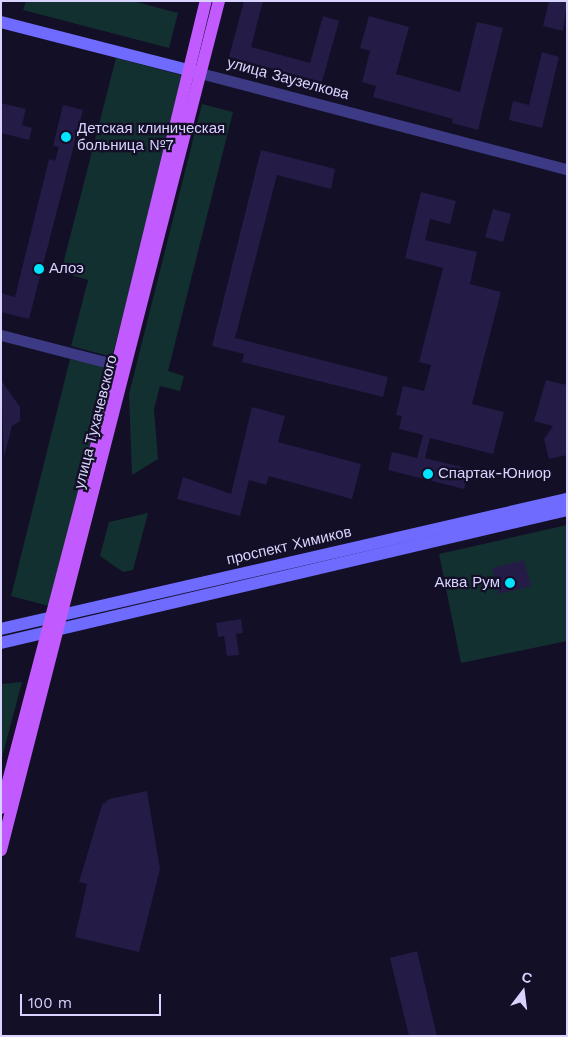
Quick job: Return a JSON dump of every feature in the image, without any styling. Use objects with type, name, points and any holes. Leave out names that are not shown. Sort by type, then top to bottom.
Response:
[{"type":"main road","name":"улица Тухачевского","points":[[1,850],[195,72],[206,1]]},
{"type":"main road","name":"улица Тухачевского","points":[[58,616],[117,365],[195,72],[219,1]]},
{"type":"main road","name":"улица Заузелкова","points":[[1,22],[195,72]]},
{"type":"main road","name":"проспект Химиков","points":[[1,629],[567,498]]},
{"type":"main road","name":"проспект Химиков","points":[[1,643],[567,510]]},
{"type":"main road","name":"улица Тухачевского","points":[[1,808],[54,632]]},
{"type":"street","name":"улица Заузелкова","points":[[195,72],[567,169]]},
{"type":"street","points":[[1,335],[117,365]]},
{"type":"green space","points":[[26,1],[133,1],[178,13],[169,48],[23,10]]},
{"type":"green space","points":[[116,58],[185,76],[112,357],[71,346],[88,280],[61,272]]},
{"type":"green space","points":[[202,104],[233,112],[168,371],[184,376],[180,391],[160,386],[154,409],[158,459],[132,475],[129,394]]},
{"type":"green space","points":[[70,359],[109,368],[49,606],[11,596]]},
{"type":"green space","points":[[148,513],[133,570],[123,572],[100,556],[109,522]]},
{"type":"green space","points":[[567,525],[567,641],[461,663],[439,554]]},
{"type":"green space","points":[[22,682],[1,761],[1,684]]},
{"type":"building","points":[[244,1],[263,1],[251,47],[310,63],[323,16],[339,21],[322,82],[229,57]]},
{"type":"building","points":[[549,1],[567,1],[563,31],[543,26]]},
{"type":"building","points":[[369,16],[409,27],[396,74],[460,92],[477,22],[503,28],[478,130],[452,123],[453,119],[373,97],[376,86],[362,82],[370,51],[360,48]]},
{"type":"building","points":[[542,52],[559,57],[542,128],[509,120],[513,101],[529,105]]},
{"type":"building","points":[[1,103],[26,109],[22,125],[32,128],[29,140],[1,133]]},
{"type":"building","points":[[63,105],[83,110],[29,319],[1,312],[1,293],[15,297],[49,159],[55,161],[59,147],[53,146]]},
{"type":"building","points":[[261,150],[335,169],[331,189],[277,175],[235,338],[388,377],[383,397],[242,362],[244,354],[212,346]]},
{"type":"building","points":[[421,192],[456,201],[450,224],[430,219],[425,240],[477,252],[470,284],[501,292],[472,404],[504,412],[493,454],[430,438],[425,458],[470,469],[464,489],[388,470],[392,452],[417,458],[423,435],[399,429],[402,416],[396,415],[403,386],[424,391],[431,365],[419,362],[443,268],[405,258]]},
{"type":"building","points":[[493,209],[511,214],[503,242],[485,237]]},
{"type":"building","points":[[1,380],[20,407],[20,421],[12,426],[4,457]]},
{"type":"building","points":[[546,380],[567,385],[567,455],[549,459],[544,439],[553,426],[534,421]]},
{"type":"building","points":[[252,407],[285,416],[278,442],[361,464],[352,499],[269,476],[266,485],[249,480],[240,516],[177,499],[183,477],[231,494]]},
{"type":"building","points":[[524,560],[531,586],[499,594],[492,568]]},
{"type":"building","points":[[241,619],[243,633],[236,634],[239,655],[227,656],[224,636],[218,637],[216,623]]},
{"type":"building","points":[[147,791],[160,869],[139,952],[75,937],[87,884],[79,882],[102,805],[109,799]]},
{"type":"building","points":[[417,951],[437,1036],[409,1036],[390,958]]},
{"type":"place","name":"Детская клиническая больница №7","points":[[66,137]]},
{"type":"place","name":"Алоэ","points":[[39,269]]},
{"type":"place","name":"Спартак-Юниор","points":[[428,474]]},
{"type":"place","name":"Аква Рум","points":[[510,583]]}]
